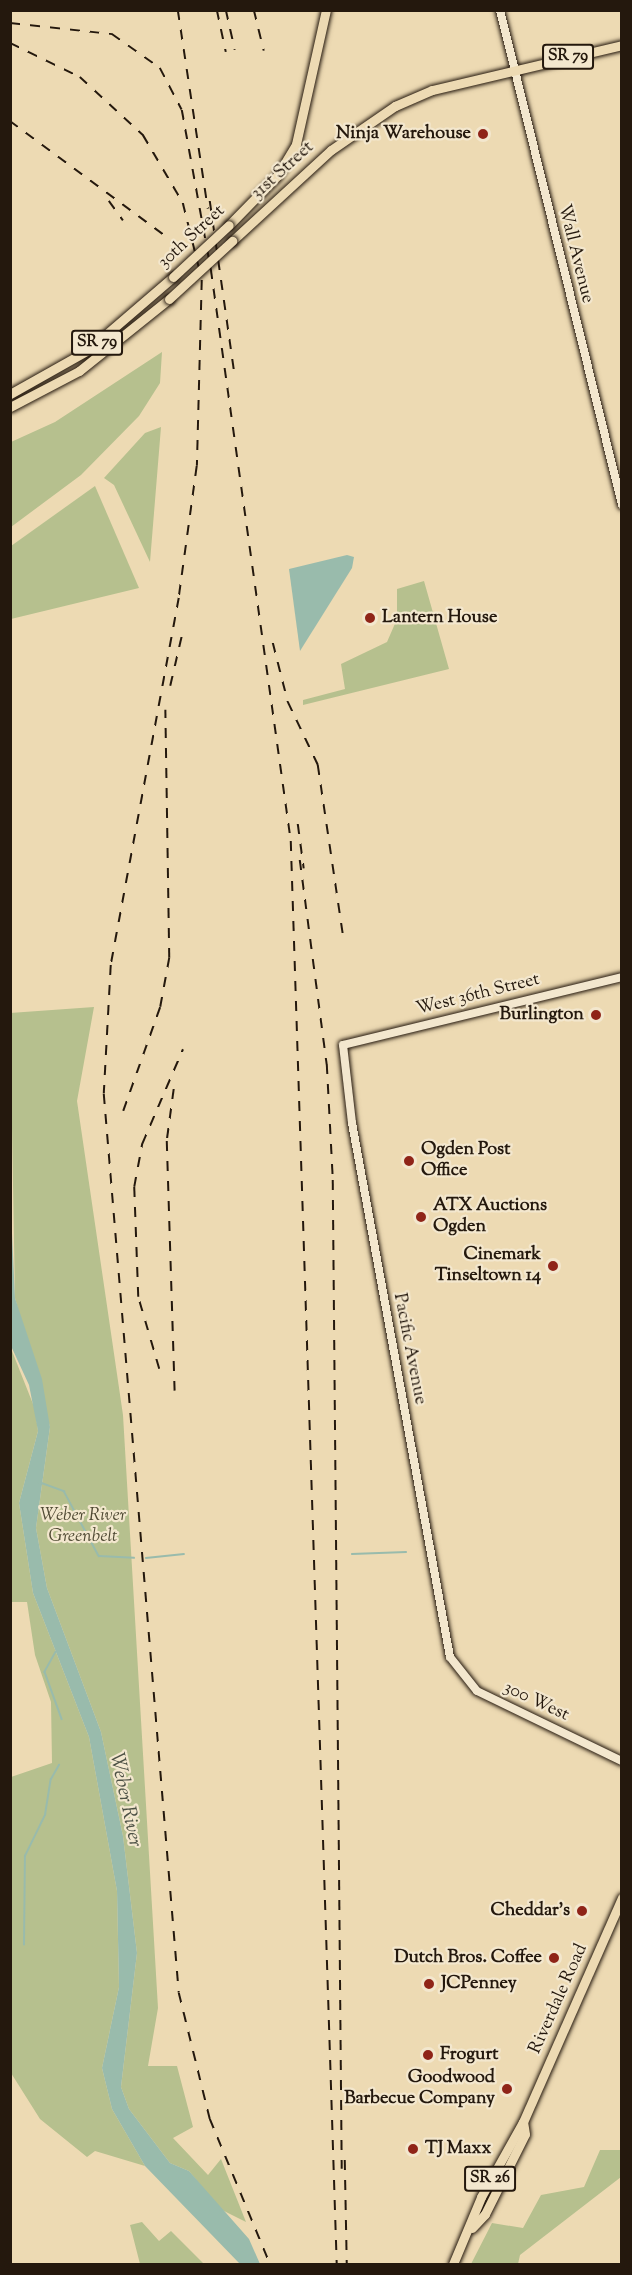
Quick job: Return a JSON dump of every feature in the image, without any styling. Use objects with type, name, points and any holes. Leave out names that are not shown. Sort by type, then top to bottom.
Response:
[{"type":"main road","name":"30th Street","points":[[10,394],[88,350],[173,277],[277,176],[296,144],[311,97],[326,10]]},
{"type":"main road","name":"31st Street","points":[[10,406],[79,371],[169,299],[331,150],[364,124],[432,90],[621,45]]},
{"type":"main road","name":"Riverdale Road","points":[[525,2117],[621,1898]]},
{"type":"main road","name":"SR 26","points":[[471,2230],[475,2209],[515,2131],[525,2117]]},
{"type":"main road","name":"SR 26","points":[[453,2265],[471,2230],[485,2214],[525,2134],[525,2117]]},
{"type":"street","name":"Wall Avenue","points":[[500,10],[621,505]]},
{"type":"street","name":"West 36th Street","points":[[343,1045],[621,977]]},
{"type":"street","name":"Pacific Avenue","points":[[343,1045],[352,1123],[450,1658]]},
{"type":"street","name":"300 West","points":[[450,1658],[477,1691],[621,1761]]},
{"type":"green space","points":[[162,352],[160,383],[139,416],[81,475],[11,527],[11,442],[55,422]]},
{"type":"green space","points":[[161,427],[150,562],[114,485],[104,478],[145,433]]},
{"type":"green space","points":[[95,486],[139,588],[11,619],[11,546]]},
{"type":"green space","points":[[424,581],[449,669],[303,705],[303,700],[345,689],[341,664],[387,642],[397,619],[397,589]]},
{"type":"green space","name":"Weber River Greenbelt","points":[[94,1007],[77,1101],[123,1415],[158,2008],[148,2066],[177,2066],[193,2127],[173,2138],[208,2175],[221,2159],[246,2222],[220,2209],[189,2171],[170,2163],[129,2109],[121,2087],[137,1953],[123,1836],[101,1732],[47,1588],[36,1528],[50,1427],[15,1298],[10,1013]]},
{"type":"green space","name":"Weber River Greenbelt","points":[[10,1346],[35,1409],[38,1431],[19,1503],[33,1593],[89,1737],[117,1891],[119,1987],[102,2068],[112,2109],[145,2166],[95,2151],[87,2157],[40,2119],[11,2073],[11,1777],[52,1763],[51,1702],[35,1655],[27,1602],[11,1602]]},
{"type":"green space","points":[[600,2150],[621,2150],[621,2177],[520,2255],[518,2264],[471,2264],[492,2223],[523,2228],[541,2195],[584,2187]]},
{"type":"green space","points":[[142,2222],[159,2241],[171,2231],[204,2264],[140,2264],[130,2225]]},
{"type":"shaded area","points":[[347,555],[354,557],[352,568],[300,651],[289,569]]},
{"type":"shaded area","points":[[11,1211],[15,1298],[42,1379],[50,1427],[36,1528],[47,1588],[101,1732],[123,1836],[137,1953],[121,2087],[129,2109],[170,2163],[189,2171],[249,2239],[260,2264],[240,2264],[145,2166],[112,2109],[102,2068],[119,1987],[117,1891],[89,1737],[33,1593],[19,1503],[38,1431],[29,1385],[11,1346]]},
{"type":"waterway","points":[[39,1482],[64,1491],[99,1556],[134,1558]]},
{"type":"waterway","points":[[352,1554],[406,1552]]},
{"type":"waterway","points":[[146,1558],[184,1554]]},
{"type":"waterway","points":[[56,1652],[45,1672],[62,1719]]},
{"type":"waterway","points":[[24,1945],[25,1856],[45,1815],[51,1779],[59,1765]]},
{"type":"railway","points":[[178,10],[208,209]]},
{"type":"railway","points":[[217,10],[226,52]]},
{"type":"railway","points":[[226,10],[235,50]]},
{"type":"railway","points":[[254,10],[264,51]]},
{"type":"railway","points":[[10,23],[112,34],[160,68],[182,110],[211,269],[291,841],[337,2264]]},
{"type":"railway","points":[[10,43],[80,77],[143,135],[183,203],[202,280],[197,466],[179,598],[111,965],[104,1094],[179,1993],[210,2119],[270,2264]]},
{"type":"railway","points":[[10,121],[168,238]]},
{"type":"railway","points":[[109,201],[123,220]]},
{"type":"railway","points":[[210,201],[235,376]]},
{"type":"railway","points":[[170,686],[182,634]]},
{"type":"railway","points":[[273,643],[288,702],[318,765],[344,941]]},
{"type":"railway","points":[[123,1111],[160,1007],[169,958],[165,710]]},
{"type":"railway","points":[[298,824],[304,869]]},
{"type":"railway","points":[[300,860],[327,1064],[333,1180],[342,2169]]},
{"type":"railway","points":[[159,1369],[138,1297],[134,1187],[142,1144],[183,1049]]},
{"type":"railway","points":[[174,1089],[167,1141],[175,1391]]},
{"type":"railway","points":[[345,2160],[347,2264]]},
{"type":"place","name":"Ninja Warehouse","points":[[483,134]]},
{"type":"place","name":"Lantern House","points":[[370,618]]},
{"type":"place","name":"Burlington","points":[[596,1015]]},
{"type":"place","name":"Ogden Post Office","points":[[409,1161]]},
{"type":"place","name":"ATX Auctions Ogden","points":[[421,1217]]},
{"type":"place","name":"Cinemark Tinseltown 14","points":[[553,1266]]},
{"type":"place","name":"Cheddar's","points":[[582,1911]]},
{"type":"place","name":"Dutch Bros. Coffee","points":[[554,1958]]},
{"type":"place","name":"JCPenney","points":[[429,1984]]},
{"type":"place","name":"Frogurt","points":[[428,2055]]},
{"type":"place","name":"Goodwood Barbecue Company","points":[[507,2089]]},
{"type":"place","name":"TJ Maxx","points":[[413,2149]]},
{"type":"water label","name":"Weber River","points":[[125,1800]]}]
